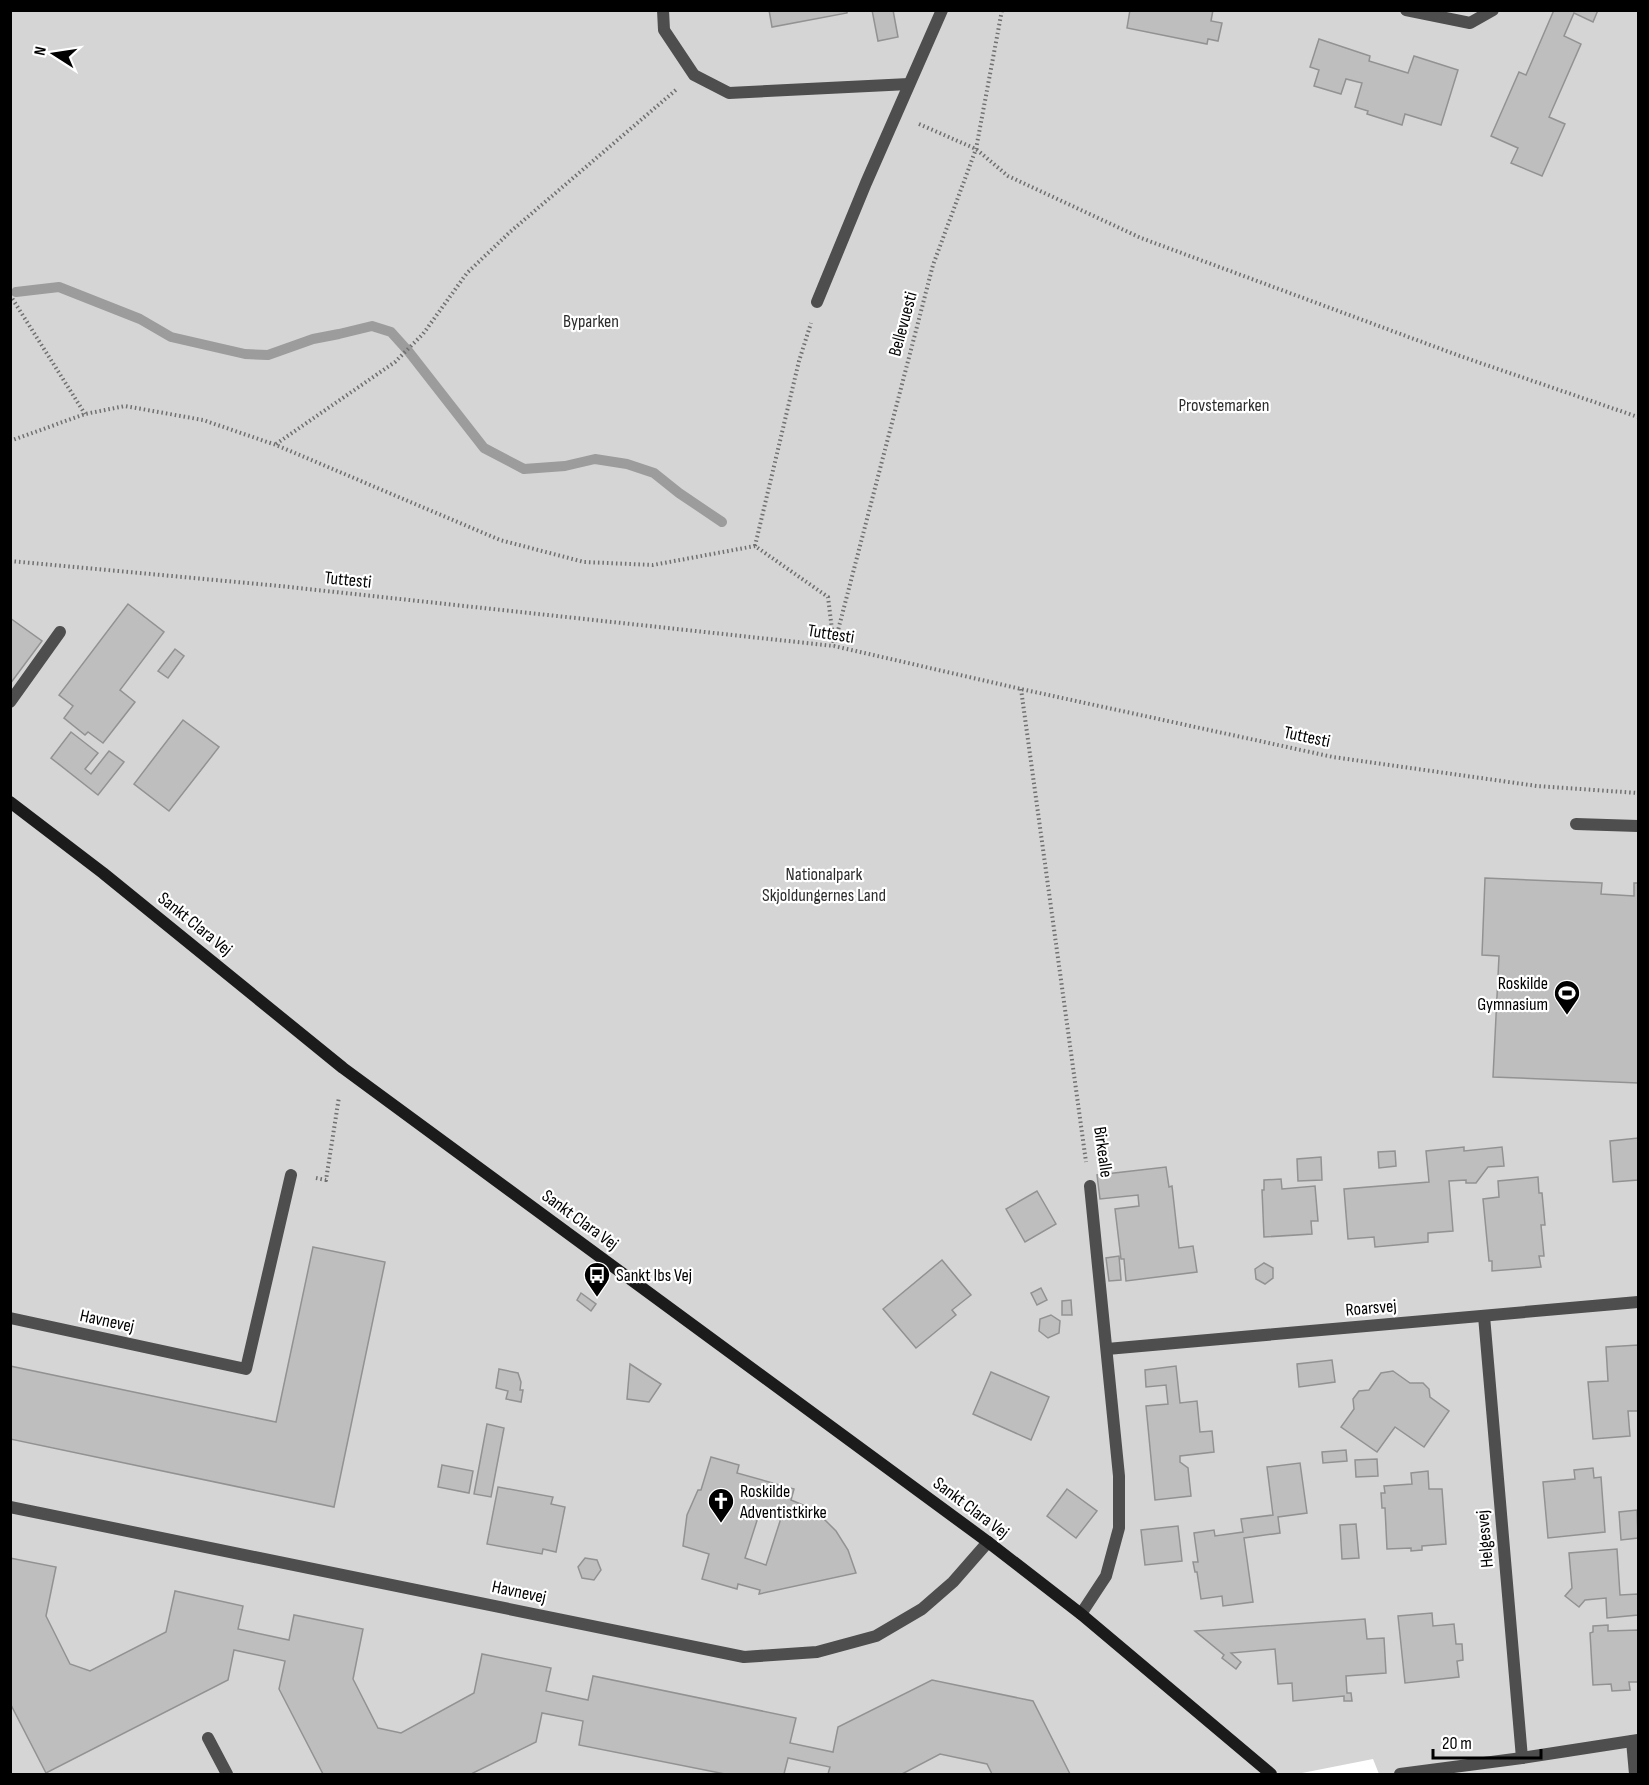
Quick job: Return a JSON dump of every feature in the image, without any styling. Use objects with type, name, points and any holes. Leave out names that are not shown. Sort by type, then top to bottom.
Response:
[{"type":"main road","name":"Sankt Clara Vej","points":[[10,802],[103,873],[344,1068],[988,1542],[1081,1614],[1271,1774]]},
{"type":"street","points":[[663,10],[664,30],[693,75],[729,93],[909,84]]},
{"type":"street","points":[[817,303],[942,10]]},
{"type":"street","points":[[1406,10],[1470,23],[1493,10]]},
{"type":"street","points":[[10,702],[60,632]]},
{"type":"street","points":[[1576,824],[1638,826]]},
{"type":"street","name":"Havnevej","points":[[10,1318],[246,1369],[291,1175]]},
{"type":"street","name":"Birkealle","points":[[1081,1614],[1106,1576],[1119,1528],[1119,1476],[1090,1186]]},
{"type":"street","name":"Roarsvej","points":[[1107,1349],[1638,1302]]},
{"type":"street","name":"Helgesvej","points":[[1484,1316],[1522,1758]]},
{"type":"street","name":"Havnevej","points":[[10,1507],[744,1657],[817,1652],[876,1636],[922,1609],[953,1582],[988,1542]]},
{"type":"street","points":[[208,1738],[227,1774]]},
{"type":"street","points":[[1400,1774],[1635,1740],[1635,1774]]},
{"type":"path","name":"Bellevuesti","points":[[834,646],[933,265],[976,149],[1002,10]]},
{"type":"path","points":[[276,445],[396,362],[423,334],[467,273],[510,232],[693,75]]},
{"type":"path","points":[[913,121],[976,149],[1008,176],[1141,238],[1460,356],[1638,417]]},
{"type":"path","points":[[10,295],[85,414]]},
{"type":"path","points":[[755,546],[799,361],[817,303]]},
{"type":"path","points":[[10,441],[85,414],[125,406],[203,420],[276,445],[500,540],[584,562],[653,565],[755,546],[828,597],[834,646]]},
{"type":"path","name":"Tuttesti","points":[[10,561],[280,586],[834,646],[1334,757],[1538,786],[1638,793]]},
{"type":"path","name":"Birkealle","points":[[1021,689],[1090,1186]]},
{"type":"path","points":[[291,1175],[326,1180],[344,1068]]},
{"type":"green space","name":"Nationalpark Skjoldungernes Land","points":[[11,11],[1638,11],[1638,1774],[1379,1774],[1373,1759],[1297,1774],[11,1774]]},
{"type":"building","points":[[769,10],[847,10],[847,13],[772,27]]},
{"type":"building","points":[[872,10],[893,10],[898,37],[878,41]]},
{"type":"building","points":[[1130,10],[1213,10],[1211,21],[1222,23],[1218,41],[1208,39],[1207,44],[1127,28]]},
{"type":"building","points":[[1554,10],[1598,10],[1593,22],[1574,13],[1564,36],[1581,44],[1549,117],[1565,124],[1542,176],[1511,163],[1518,148],[1491,136],[1519,72],[1526,75]]},
{"type":"building","points":[[1319,39],[1370,56],[1369,61],[1408,73],[1414,56],[1458,70],[1441,125],[1405,114],[1402,125],[1367,114],[1368,111],[1355,107],[1362,83],[1346,79],[1341,94],[1314,86],[1319,70],[1310,67]]},
{"type":"building","points":[[128,604],[164,632],[120,690],[135,702],[103,743],[88,732],[85,735],[64,718],[73,706],[59,695]]},
{"type":"building","points":[[10,618],[42,641],[10,684]]},
{"type":"building","points":[[175,649],[184,656],[168,678],[158,671]]},
{"type":"building","points":[[183,720],[219,747],[169,811],[134,784]]},
{"type":"building","points":[[71,732],[98,753],[85,769],[91,774],[109,751],[124,762],[98,795],[51,758]]},
{"type":"building","name":"Roskilde Gymnasium","points":[[1485,878],[1602,883],[1601,894],[1634,896],[1634,883],[1638,883],[1638,1083],[1493,1077],[1499,956],[1482,955]]},
{"type":"building","points":[[1638,1138],[1638,1180],[1613,1182],[1610,1141]]},
{"type":"building","points":[[1464,1147],[1464,1151],[1502,1147],[1504,1166],[1488,1167],[1476,1183],[1466,1183],[1466,1180],[1449,1181],[1453,1231],[1428,1233],[1428,1242],[1375,1247],[1374,1237],[1348,1239],[1344,1189],[1429,1182],[1426,1151]]},
{"type":"building","points":[[1395,1151],[1396,1166],[1379,1168],[1378,1152]]},
{"type":"building","points":[[1321,1157],[1322,1180],[1298,1181],[1297,1159]]},
{"type":"building","points":[[1166,1167],[1169,1187],[1172,1186],[1179,1248],[1193,1246],[1197,1272],[1126,1281],[1115,1209],[1139,1206],[1138,1195],[1100,1199],[1097,1175]]},
{"type":"building","points":[[1538,1177],[1545,1225],[1541,1225],[1544,1256],[1539,1256],[1541,1267],[1492,1271],[1483,1199],[1499,1197],[1498,1181]]},
{"type":"building","points":[[1281,1179],[1282,1189],[1315,1186],[1318,1221],[1311,1221],[1312,1234],[1264,1237],[1262,1190],[1264,1190],[1264,1180]]},
{"type":"building","points":[[1037,1191],[1056,1224],[1025,1242],[1006,1209]]},
{"type":"building","points":[[313,1247],[385,1262],[334,1507],[10,1439],[10,1366],[276,1422]]},
{"type":"building","points":[[1119,1256],[1121,1280],[1109,1281],[1106,1258]]},
{"type":"building","points":[[942,1260],[971,1295],[952,1310],[956,1315],[916,1348],[883,1309]]},
{"type":"building","points":[[1264,1263],[1273,1268],[1273,1278],[1265,1284],[1256,1279],[1255,1269]]},
{"type":"building","points":[[1041,1288],[1047,1300],[1037,1305],[1031,1293]]},
{"type":"building","points":[[581,1293],[596,1304],[591,1311],[577,1300]]},
{"type":"building","points":[[1071,1300],[1072,1315],[1062,1315],[1062,1301]]},
{"type":"building","points":[[1051,1315],[1060,1321],[1059,1333],[1048,1338],[1039,1331],[1040,1319]]},
{"type":"building","points":[[1638,1345],[1638,1411],[1628,1411],[1630,1436],[1593,1439],[1588,1382],[1608,1381],[1606,1347]]},
{"type":"building","points":[[1332,1360],[1335,1382],[1299,1387],[1297,1364]]},
{"type":"building","points":[[630,1364],[661,1384],[649,1402],[627,1399]]},
{"type":"building","points":[[1176,1366],[1180,1403],[1197,1401],[1200,1432],[1212,1431],[1214,1452],[1180,1456],[1180,1462],[1188,1468],[1191,1496],[1155,1500],[1146,1406],[1168,1404],[1166,1385],[1146,1387],[1145,1370]]},
{"type":"building","points":[[499,1369],[518,1373],[521,1382],[520,1390],[523,1390],[521,1402],[506,1399],[508,1391],[496,1388]]},
{"type":"building","points":[[1393,1371],[1410,1383],[1423,1383],[1429,1389],[1430,1397],[1449,1411],[1424,1447],[1395,1427],[1377,1452],[1341,1427],[1354,1409],[1353,1399],[1359,1391],[1369,1390],[1381,1373]]},
{"type":"building","points":[[991,1372],[1049,1397],[1031,1440],[973,1414]]},
{"type":"building","points":[[487,1424],[504,1428],[491,1497],[474,1494]]},
{"type":"building","points":[[1346,1450],[1347,1461],[1323,1463],[1322,1452]]},
{"type":"building","name":"Roskilde Adventistkirke","points":[[711,1457],[739,1465],[737,1473],[794,1489],[791,1500],[823,1518],[836,1531],[848,1550],[856,1573],[759,1594],[760,1590],[738,1584],[737,1589],[702,1579],[709,1554],[683,1546],[687,1515],[698,1490],[701,1490]],"holes":[[[761,1508],[782,1515],[766,1565],[745,1558]]]},
{"type":"building","points":[[1377,1459],[1378,1476],[1356,1477],[1355,1460]]},
{"type":"building","points":[[1300,1463],[1307,1513],[1278,1517],[1280,1533],[1244,1538],[1253,1602],[1223,1606],[1222,1596],[1201,1599],[1193,1562],[1198,1562],[1194,1533],[1214,1530],[1215,1536],[1243,1532],[1241,1519],[1273,1515],[1267,1467]]},
{"type":"building","points":[[442,1465],[473,1471],[469,1493],[438,1487]]},
{"type":"building","points":[[1593,1468],[1594,1478],[1601,1477],[1605,1532],[1548,1538],[1543,1482],[1575,1479],[1574,1470]]},
{"type":"building","points":[[1428,1471],[1429,1489],[1442,1489],[1446,1544],[1422,1546],[1422,1550],[1411,1551],[1411,1548],[1387,1549],[1385,1508],[1382,1508],[1381,1493],[1385,1493],[1384,1486],[1412,1484],[1411,1473]]},
{"type":"building","points":[[498,1487],[553,1497],[551,1504],[565,1507],[556,1552],[543,1549],[542,1554],[487,1544]]},
{"type":"building","points":[[1067,1489],[1097,1511],[1076,1538],[1047,1516]]},
{"type":"building","points":[[1637,1510],[1638,1538],[1621,1540],[1619,1512]]},
{"type":"building","points":[[1356,1524],[1359,1558],[1342,1559],[1340,1525]]},
{"type":"building","points":[[1178,1526],[1182,1561],[1145,1565],[1141,1530]]},
{"type":"building","points":[[1617,1549],[1620,1595],[1638,1594],[1638,1615],[1607,1618],[1606,1598],[1585,1600],[1579,1607],[1565,1596],[1572,1588],[1569,1553]]},
{"type":"building","points":[[10,1558],[56,1567],[46,1616],[70,1664],[90,1671],[166,1632],[175,1591],[243,1606],[238,1629],[289,1640],[294,1615],[363,1629],[353,1679],[378,1728],[401,1733],[474,1693],[482,1654],[551,1668],[546,1691],[588,1700],[593,1676],[796,1718],[790,1743],[833,1752],[838,1727],[932,1680],[1033,1701],[1070,1774],[992,1774],[987,1764],[940,1754],[902,1774],[828,1774],[830,1767],[788,1758],[784,1774],[725,1774],[579,1745],[583,1721],[542,1713],[536,1742],[471,1774],[323,1774],[279,1689],[285,1661],[234,1650],[228,1680],[46,1773],[10,1703]]},
{"type":"building","points":[[585,1558],[597,1560],[601,1570],[594,1580],[582,1578],[578,1567]]},
{"type":"building","points":[[1432,1613],[1433,1626],[1454,1624],[1456,1644],[1462,1644],[1463,1660],[1457,1661],[1459,1677],[1405,1683],[1398,1616]]},
{"type":"building","points":[[1365,1619],[1367,1639],[1384,1638],[1386,1673],[1346,1676],[1347,1693],[1351,1693],[1352,1701],[1344,1701],[1344,1696],[1293,1701],[1292,1683],[1278,1684],[1275,1649],[1231,1653],[1241,1662],[1236,1669],[1222,1658],[1224,1655],[1195,1631]]},
{"type":"building","points":[[1608,1625],[1608,1631],[1638,1630],[1638,1682],[1629,1682],[1630,1690],[1612,1691],[1611,1684],[1593,1685],[1590,1633],[1593,1632],[1593,1626]]},
{"type":"waterway","points":[[16,292],[59,287],[140,319],[171,337],[245,354],[268,355],[313,339],[372,326],[391,332],[484,448],[524,469],[565,466],[595,459],[627,464],[654,473],[722,522]]},
{"type":"place","name":"Roskilde Gymnasium","points":[[1567,1016]]},
{"type":"place","name":"Sankt Ibs Vej","points":[[597,1298]]},
{"type":"place","name":"Roskilde Adventistkirke","points":[[721,1524]]},
{"type":"park label","name":"Byparken","points":[[591,321]]},
{"type":"park label","name":"Provstemarken","points":[[1224,405]]}]
